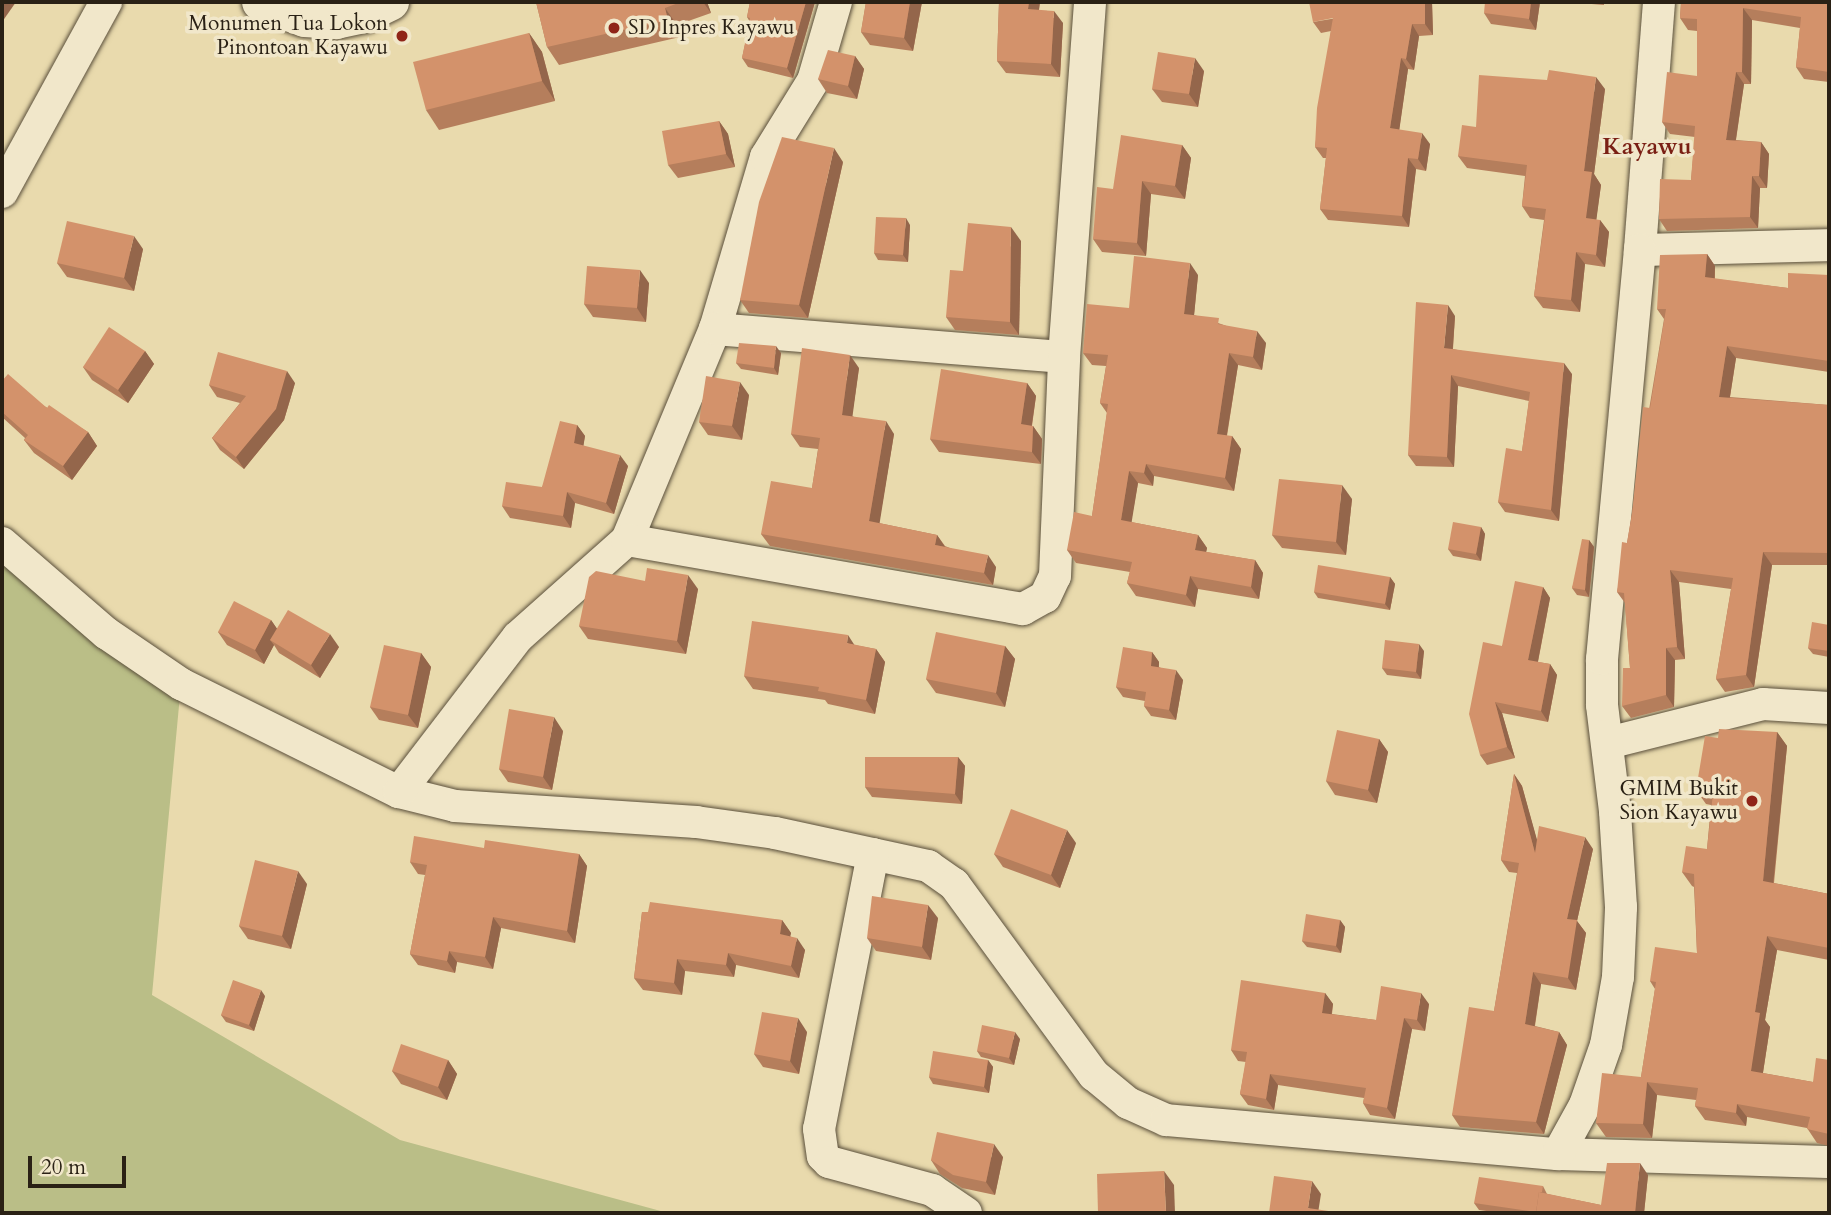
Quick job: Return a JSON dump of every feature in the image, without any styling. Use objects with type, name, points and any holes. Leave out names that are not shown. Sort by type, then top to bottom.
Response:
[{"type":"street","points":[[2,192],[106,2]]},
{"type":"street","points":[[261,2],[305,18],[336,20],[365,14],[390,2]]},
{"type":"street","points":[[399,793],[519,637],[627,540],[715,329],[762,169],[813,81],[836,2]]},
{"type":"street","points":[[627,540],[1023,609],[1045,597],[1055,576],[1064,357],[1090,2]]},
{"type":"street","points":[[1558,1154],[1585,1105],[1606,1045],[1618,977],[1621,907],[1608,743],[1602,705],[1605,611],[1640,250],[1659,2]]},
{"type":"street","points":[[1640,250],[1829,245]]},
{"type":"street","points":[[715,329],[1064,357]]},
{"type":"street","points":[[2,543],[106,634],[181,684],[399,793],[455,806],[696,822],[928,866],[954,884],[1094,1075],[1128,1103],[1166,1121],[1558,1154],[1829,1162]]},
{"type":"street","points":[[1608,743],[1763,704],[1829,708]]},
{"type":"street","points":[[873,854],[819,1129],[822,1156],[829,1162],[932,1190],[966,1213]]},
{"type":"green space","points":[[2,556],[180,695],[152,995],[400,1140],[668,1213],[2,1213]]},
{"type":"building","points":[[536,2],[681,2],[665,8],[668,20],[547,47]]},
{"type":"building","points":[[750,2],[806,2],[787,68],[742,58],[750,18],[747,17]]},
{"type":"building","points":[[866,2],[910,2],[904,38],[861,32]]},
{"type":"building","points":[[999,2],[1029,2],[1028,9],[1054,11],[1051,64],[997,61]]},
{"type":"building","points":[[1309,2],[1425,2],[1425,24],[1412,24],[1406,59],[1401,58],[1390,128],[1422,133],[1418,159],[1408,158],[1402,216],[1320,209],[1327,148],[1315,147],[1317,108],[1333,18],[1313,22]]},
{"type":"building","points":[[1485,2],[1531,2],[1529,19],[1484,13]]},
{"type":"building","points":[[1681,2],[1829,2],[1829,72],[1796,67],[1801,17],[1743,8],[1742,72],[1736,72],[1726,140],[1761,142],[1759,176],[1752,176],[1750,217],[1659,219],[1660,179],[1691,180],[1695,126],[1662,122],[1667,72],[1697,76],[1697,19],[1680,18]]},
{"type":"building","points":[[529,33],[542,81],[426,110],[413,62]]},
{"type":"building","points":[[828,50],[855,56],[848,86],[818,79]]},
{"type":"building","points":[[1158,52],[1195,58],[1189,94],[1152,89]]},
{"type":"building","points":[[1549,70],[1596,77],[1584,171],[1592,172],[1586,218],[1600,220],[1596,255],[1576,252],[1571,300],[1534,296],[1546,209],[1522,206],[1527,165],[1458,156],[1462,125],[1476,127],[1479,75],[1547,80]]},
{"type":"building","points":[[719,121],[726,154],[668,165],[662,131]]},
{"type":"building","points":[[1121,135],[1182,145],[1175,186],[1142,181],[1137,243],[1093,239],[1097,187],[1113,189]]},
{"type":"building","points":[[782,137],[834,148],[799,305],[740,300],[759,202]]},
{"type":"building","points":[[876,217],[906,218],[903,255],[874,253]]},
{"type":"building","points":[[67,221],[134,236],[124,278],[57,263]]},
{"type":"building","points":[[968,223],[1011,227],[1010,322],[946,317],[950,270],[963,271]]},
{"type":"building","points":[[1707,254],[1705,277],[1788,288],[1788,273],[1829,275],[1829,361],[1727,346],[1719,397],[1829,405],[1829,553],[1763,552],[1746,675],[1716,679],[1733,578],[1670,570],[1677,647],[1666,648],[1666,695],[1622,706],[1623,668],[1630,668],[1624,593],[1617,592],[1622,542],[1627,543],[1632,514],[1643,407],[1650,408],[1666,309],[1657,309],[1660,255]]},
{"type":"building","points":[[1134,256],[1190,263],[1184,314],[1219,318],[1218,324],[1257,331],[1253,357],[1229,353],[1217,434],[1232,436],[1225,478],[1146,464],[1144,473],[1129,471],[1121,520],[1198,535],[1195,550],[1255,560],[1251,587],[1190,576],[1186,595],[1127,583],[1132,562],[1067,550],[1074,512],[1092,516],[1108,404],[1100,403],[1108,355],[1083,353],[1087,304],[1129,308]]},
{"type":"building","points":[[587,266],[640,270],[637,308],[584,304]]},
{"type":"building","points":[[1416,302],[1448,305],[1444,348],[1564,363],[1551,510],[1498,502],[1506,448],[1522,451],[1530,392],[1451,375],[1447,457],[1408,455]]},
{"type":"building","points":[[109,327],[145,351],[118,390],[83,367]]},
{"type":"building","points":[[739,343],[776,346],[774,368],[736,363]]},
{"type":"building","points":[[802,348],[850,355],[842,415],[886,421],[869,521],[937,535],[935,545],[988,555],[984,573],[761,534],[771,481],[812,488],[820,438],[791,434]]},
{"type":"building","points":[[218,352],[287,371],[276,409],[236,457],[212,438],[246,396],[209,385]]},
{"type":"building","points":[[941,369],[1027,383],[1021,424],[1033,426],[1032,452],[930,439]]},
{"type":"building","points":[[8,374],[47,408],[49,405],[88,432],[63,466],[24,440],[28,435],[2,412],[2,381]]},
{"type":"building","points":[[706,376],[740,382],[732,426],[699,422]]},
{"type":"building","points":[[560,421],[577,425],[574,443],[620,455],[606,503],[567,492],[563,516],[502,506],[506,482],[542,487]]},
{"type":"building","points":[[1279,479],[1342,485],[1336,542],[1272,535]]},
{"type":"building","points":[[1453,522],[1481,527],[1476,554],[1448,549]]},
{"type":"building","points":[[1582,539],[1589,540],[1585,590],[1572,588]]},
{"type":"building","points":[[1318,565],[1390,577],[1385,604],[1314,592]]},
{"type":"building","points":[[647,568],[688,575],[677,641],[579,626],[589,577],[596,571],[645,581]]},
{"type":"building","points":[[1515,581],[1543,587],[1528,660],[1550,664],[1541,711],[1495,702],[1507,747],[1480,755],[1469,714],[1483,642],[1502,646]]},
{"type":"building","points":[[234,601],[271,620],[255,650],[218,632]]},
{"type":"building","points":[[288,610],[330,634],[311,665],[270,640]]},
{"type":"building","points":[[752,621],[848,635],[847,643],[876,649],[866,700],[818,691],[819,687],[744,676]]},
{"type":"building","points":[[1812,622],[1829,625],[1829,651],[1808,648]]},
{"type":"building","points":[[936,632],[1005,646],[996,693],[926,679]]},
{"type":"building","points":[[1385,640],[1419,644],[1416,672],[1382,668]]},
{"type":"building","points":[[384,645],[421,653],[408,715],[370,707]]},
{"type":"building","points":[[1123,647],[1152,652],[1151,666],[1176,670],[1169,710],[1144,706],[1146,692],[1116,687]]},
{"type":"building","points":[[509,709],[554,717],[543,777],[499,769]]},
{"type":"building","points":[[1719,729],[1777,732],[1763,881],[1829,894],[1829,948],[1767,936],[1755,1012],[1760,1013],[1751,1071],[1813,1082],[1816,1058],[1829,1060],[1829,1134],[1807,1129],[1810,1117],[1737,1104],[1736,1113],[1695,1106],[1698,1088],[1647,1082],[1643,1124],[1596,1123],[1602,1073],[1641,1077],[1656,982],[1650,981],[1655,947],[1697,953],[1694,874],[1682,872],[1686,846],[1707,849],[1713,793],[1696,790],[1705,736],[1718,738]]},
{"type":"building","points":[[1337,730],[1379,739],[1368,790],[1326,781]]},
{"type":"building","points":[[865,757],[958,757],[955,794],[865,787]]},
{"type":"building","points":[[1514,774],[1535,853],[1539,826],[1585,837],[1567,919],[1577,920],[1568,978],[1533,972],[1525,1024],[1559,1032],[1536,1122],[1452,1115],[1469,1007],[1494,1011],[1519,863],[1501,860]]},
{"type":"building","points":[[1011,809],[1067,830],[1051,875],[994,854]]},
{"type":"building","points":[[414,836],[484,848],[485,840],[579,854],[567,931],[493,917],[485,957],[449,951],[447,961],[410,954],[427,865],[410,862]]},
{"type":"building","points":[[255,860],[298,871],[282,936],[239,926]]},
{"type":"building","points":[[872,896],[928,905],[922,947],[867,938]]},
{"type":"building","points":[[650,902],[782,920],[780,934],[797,938],[791,966],[728,953],[726,965],[677,959],[674,983],[634,978],[642,912],[648,912]]},
{"type":"building","points":[[1306,914],[1340,920],[1336,946],[1302,941]]},
{"type":"building","points":[[233,980],[261,990],[249,1025],[221,1015]]},
{"type":"building","points":[[1241,980],[1325,993],[1322,1013],[1376,1020],[1381,986],[1421,993],[1417,1020],[1404,1018],[1387,1108],[1363,1103],[1366,1088],[1270,1074],[1266,1099],[1240,1094],[1247,1052],[1231,1050]]},
{"type":"building","points":[[762,1012],[798,1018],[790,1061],[754,1054]]},
{"type":"building","points":[[982,1025],[1015,1032],[1009,1058],[977,1051]]},
{"type":"building","points":[[401,1044],[448,1060],[438,1087],[392,1071]]},
{"type":"building","points":[[933,1051],[988,1060],[984,1087],[929,1077]]},
{"type":"building","points":[[937,1132],[994,1144],[986,1182],[953,1175],[931,1160]]},
{"type":"building","points":[[1607,1163],[1640,1163],[1635,1213],[1536,1213],[1539,1192],[1601,1205]]},
{"type":"building","points":[[1164,1171],[1166,1213],[1098,1213],[1097,1174]]},
{"type":"building","points":[[1274,1176],[1312,1181],[1308,1208],[1342,1213],[1269,1213]]},
{"type":"building","points":[[1479,1177],[1543,1186],[1542,1192],[1539,1192],[1536,1212],[1474,1203]]},
{"type":"place","name":"SD Inpres Kayawu","points":[[614,28]]},
{"type":"place","name":"Monumen Tua Lokon Pinontoan Kayawu","points":[[402,36]]},
{"type":"place","name":"GMIM Bukit Sion Kayawu","points":[[1752,801]]},
{"type":"district","name":"Kayawu","points":[[1647,147]]}]
